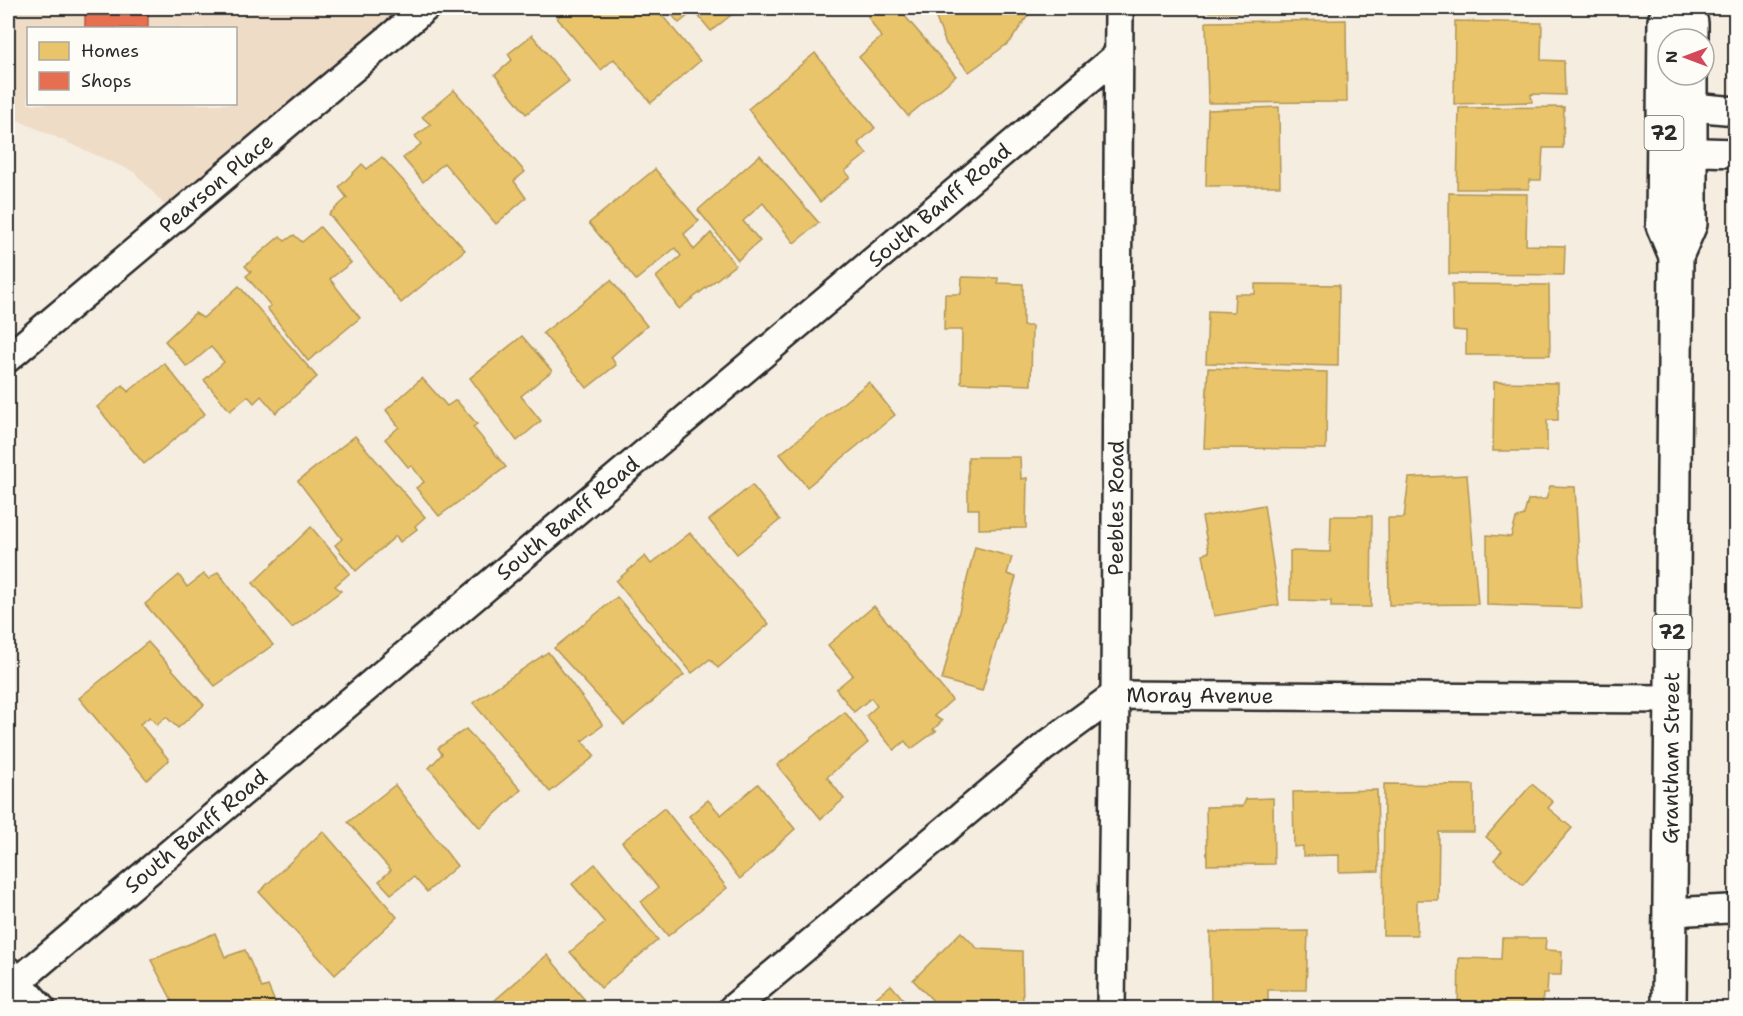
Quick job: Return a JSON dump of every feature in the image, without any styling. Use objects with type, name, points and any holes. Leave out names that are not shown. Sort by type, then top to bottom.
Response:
[{"type":"main road","name":"Grantham Street","points":[[1669,1008],[1676,256],[1663,225],[1677,151],[1677,106],[1665,21],[1671,8]]},
{"type":"main road","points":[[1684,8],[1691,27]]},
{"type":"main road","name":"Grantham Street","points":[[1677,106],[1685,87]]},
{"type":"street","name":"Pearson Place","points":[[8,358],[425,8]]},
{"type":"street","name":"Peebles Road","points":[[1111,1008],[1119,8]]},
{"type":"street","name":"South Banff Road","points":[[12,977],[1118,55]]},
{"type":"street","points":[[1677,106],[1736,111]]},
{"type":"street","points":[[1677,151],[1736,153]]},
{"type":"street","name":"Moray Avenue","points":[[733,1008],[1044,747],[1115,695],[1672,699]]},
{"type":"street","points":[[1670,912],[1736,910]]},
{"type":"street","points":[[12,977],[41,1008]]},
{"type":"shaded area","points":[[8,8],[426,8],[170,211],[134,172],[8,116]]},
{"type":"building: Homes","points":[[569,8],[656,8],[700,61],[651,103],[614,59],[601,70],[557,18]]},
{"type":"building: Homes","points":[[666,8],[740,8],[711,31],[694,11],[679,23]]},
{"type":"building: Homes","points":[[878,8],[898,8],[956,76],[908,116],[859,57],[881,37],[868,17]]},
{"type":"building: Homes","points":[[932,8],[1029,8],[1029,14],[1010,42],[969,72],[946,44]]},
{"type":"building: Homes","points":[[1209,8],[1276,8],[1276,13],[1209,12]]},
{"type":"building: Homes","points":[[1427,8],[1478,8],[1478,14],[1427,14]]},
{"type":"building: Homes","points":[[1346,20],[1347,102],[1208,103],[1206,22]]},
{"type":"building: Homes","points":[[1455,21],[1542,23],[1541,60],[1564,61],[1565,95],[1531,94],[1532,102],[1454,104]]},
{"type":"building: Homes","points":[[532,35],[569,81],[526,114],[495,75],[512,60],[508,54]]},
{"type":"building: Homes","points":[[815,53],[875,128],[858,143],[867,154],[845,171],[850,177],[820,202],[748,109]]},
{"type":"building: Homes","points":[[454,90],[525,172],[514,181],[526,198],[496,224],[444,163],[423,182],[403,158],[421,144],[415,136],[431,125],[422,117]]},
{"type":"building: Homes","points":[[1279,107],[1280,186],[1206,186],[1208,110]]},
{"type":"building: Homes","points":[[1564,107],[1563,148],[1543,148],[1541,180],[1529,180],[1529,189],[1457,189],[1459,108]]},
{"type":"building: Homes","points":[[760,155],[819,223],[794,243],[763,203],[743,221],[760,241],[738,260],[698,210]]},
{"type":"building: Homes","points":[[382,157],[465,250],[401,303],[329,214],[347,198],[339,187],[362,164],[367,169]]},
{"type":"building: Homes","points":[[655,169],[699,221],[684,234],[694,250],[711,233],[735,265],[679,309],[656,277],[681,256],[675,248],[636,280],[589,223]]},
{"type":"building: Homes","points":[[1449,193],[1527,194],[1526,245],[1565,246],[1564,275],[1449,274]]},
{"type":"building: Homes","points":[[320,227],[351,263],[330,279],[360,318],[308,361],[267,308],[271,306],[246,276],[251,272],[245,266],[280,236],[285,241],[294,235],[302,242]]},
{"type":"building: Homes","points":[[962,277],[998,278],[998,283],[1023,284],[1023,326],[1032,326],[1031,385],[961,383],[962,330],[944,330],[945,294],[961,294]]},
{"type":"building: Homes","points":[[611,280],[647,326],[611,357],[616,365],[587,388],[543,333]]},
{"type":"building: Homes","points":[[1255,284],[1339,285],[1338,366],[1206,363],[1208,311],[1234,312],[1235,294],[1255,294]]},
{"type":"building: Homes","points":[[1452,284],[1549,285],[1550,355],[1466,355],[1466,331],[1453,330]]},
{"type":"building: Homes","points":[[239,286],[317,377],[276,413],[261,396],[254,403],[248,396],[230,411],[204,380],[224,362],[211,347],[187,367],[165,341],[195,313],[203,318]]},
{"type":"building: Homes","points":[[522,336],[552,371],[521,396],[541,421],[517,441],[470,378]]},
{"type":"building: Homes","points":[[164,363],[205,414],[144,464],[97,407],[123,385],[128,392]]},
{"type":"building: Homes","points":[[1208,368],[1327,372],[1326,449],[1204,448]]},
{"type":"building: Homes","points":[[422,378],[447,406],[456,400],[477,424],[473,427],[506,467],[439,516],[416,488],[424,482],[412,466],[408,467],[385,439],[399,427],[386,410]]},
{"type":"building: Homes","points":[[869,382],[895,415],[807,487],[780,454]]},
{"type":"building: Homes","points":[[1494,382],[1558,383],[1558,420],[1547,420],[1547,451],[1493,451]]},
{"type":"building: Homes","points":[[355,436],[425,517],[415,526],[417,529],[400,542],[396,536],[356,571],[335,545],[342,539],[298,481]]},
{"type":"building: Homes","points":[[968,457],[1020,457],[1021,479],[1027,478],[1026,528],[979,529],[979,509],[968,509]]},
{"type":"building: Homes","points":[[1467,475],[1478,604],[1389,605],[1388,518],[1404,518],[1409,478]]},
{"type":"building: Homes","points":[[752,485],[780,520],[737,554],[709,520]]},
{"type":"building: Homes","points":[[1550,486],[1575,487],[1582,608],[1487,605],[1487,535],[1511,537],[1516,519],[1524,515],[1528,500],[1546,499]]},
{"type":"building: Homes","points":[[1264,505],[1279,605],[1214,616],[1203,554],[1209,552],[1202,517]]},
{"type":"building: Homes","points":[[1331,516],[1372,516],[1371,607],[1331,607],[1331,601],[1290,600],[1290,551],[1330,552]]},
{"type":"building: Homes","points":[[311,527],[350,573],[335,586],[341,591],[292,628],[253,583]]},
{"type":"building: Homes","points":[[690,533],[769,624],[718,668],[710,659],[692,673],[616,581],[645,556],[651,564]]},
{"type":"building: Homes","points":[[975,547],[1012,557],[1007,574],[1016,577],[982,691],[942,680]]},
{"type":"building: Homes","points":[[218,572],[273,645],[215,686],[145,604],[179,575],[187,587],[204,574],[209,579]]},
{"type":"building: Homes","points":[[617,597],[684,675],[624,725],[554,648]]},
{"type":"building: Homes","points":[[874,606],[952,700],[934,716],[942,721],[933,730],[936,731],[911,749],[905,741],[894,750],[866,716],[877,706],[871,698],[854,712],[836,689],[853,675],[828,645]]},
{"type":"building: Homes","points":[[148,642],[204,705],[178,728],[166,717],[157,725],[150,717],[140,724],[169,760],[147,780],[79,698]]},
{"type":"building: Homes","points":[[548,652],[603,725],[582,741],[595,756],[550,792],[473,703]]},
{"type":"building: Homes","points":[[845,712],[868,743],[827,777],[844,799],[821,819],[777,765]]},
{"type":"building: Homes","points":[[466,729],[521,790],[480,828],[429,768],[442,754],[438,748]]},
{"type":"building: Homes","points":[[758,784],[795,829],[740,879],[689,816],[708,800],[721,815]]},
{"type":"building: Homes","points":[[1384,784],[1474,785],[1474,832],[1439,832],[1438,900],[1417,900],[1417,935],[1383,935]]},
{"type":"building: Homes","points":[[1532,784],[1553,802],[1548,808],[1572,828],[1523,885],[1494,860],[1502,851],[1486,837]]},
{"type":"building: Homes","points":[[395,785],[457,866],[427,892],[414,877],[391,894],[379,881],[391,870],[348,822]]},
{"type":"building: Homes","points":[[1377,790],[1379,871],[1339,872],[1339,855],[1303,856],[1303,846],[1294,847],[1293,792]]},
{"type":"building: Homes","points":[[1273,798],[1274,864],[1207,865],[1206,807],[1243,806],[1246,799]]},
{"type":"building: Homes","points":[[664,808],[727,888],[668,936],[641,902],[658,888],[622,842]]},
{"type":"building: Homes","points":[[323,831],[397,917],[335,975],[259,892]]},
{"type":"building: Homes","points":[[595,864],[658,940],[601,988],[570,952],[605,923],[572,884]]},
{"type":"building: Homes","points":[[1308,931],[1306,990],[1268,990],[1268,1008],[1211,1008],[1210,932]]},
{"type":"building: Homes","points":[[961,932],[978,949],[1022,951],[1023,1008],[940,1008],[913,980]]},
{"type":"building: Homes","points":[[215,933],[225,957],[245,950],[262,988],[268,986],[277,1007],[194,1008],[192,1004],[176,1008],[151,960]]},
{"type":"building: Homes","points":[[1502,938],[1546,938],[1545,950],[1562,951],[1561,975],[1548,975],[1547,994],[1543,994],[1542,1008],[1458,1007],[1459,958],[1501,959]]},
{"type":"building: Homes","points":[[547,955],[590,1006],[587,1008],[502,1008],[495,1000]]},
{"type":"building: Homes","points":[[891,985],[911,1008],[863,1008]]},
{"type":"building: Shops","points":[[85,8],[148,8],[148,27],[85,27]]}]
